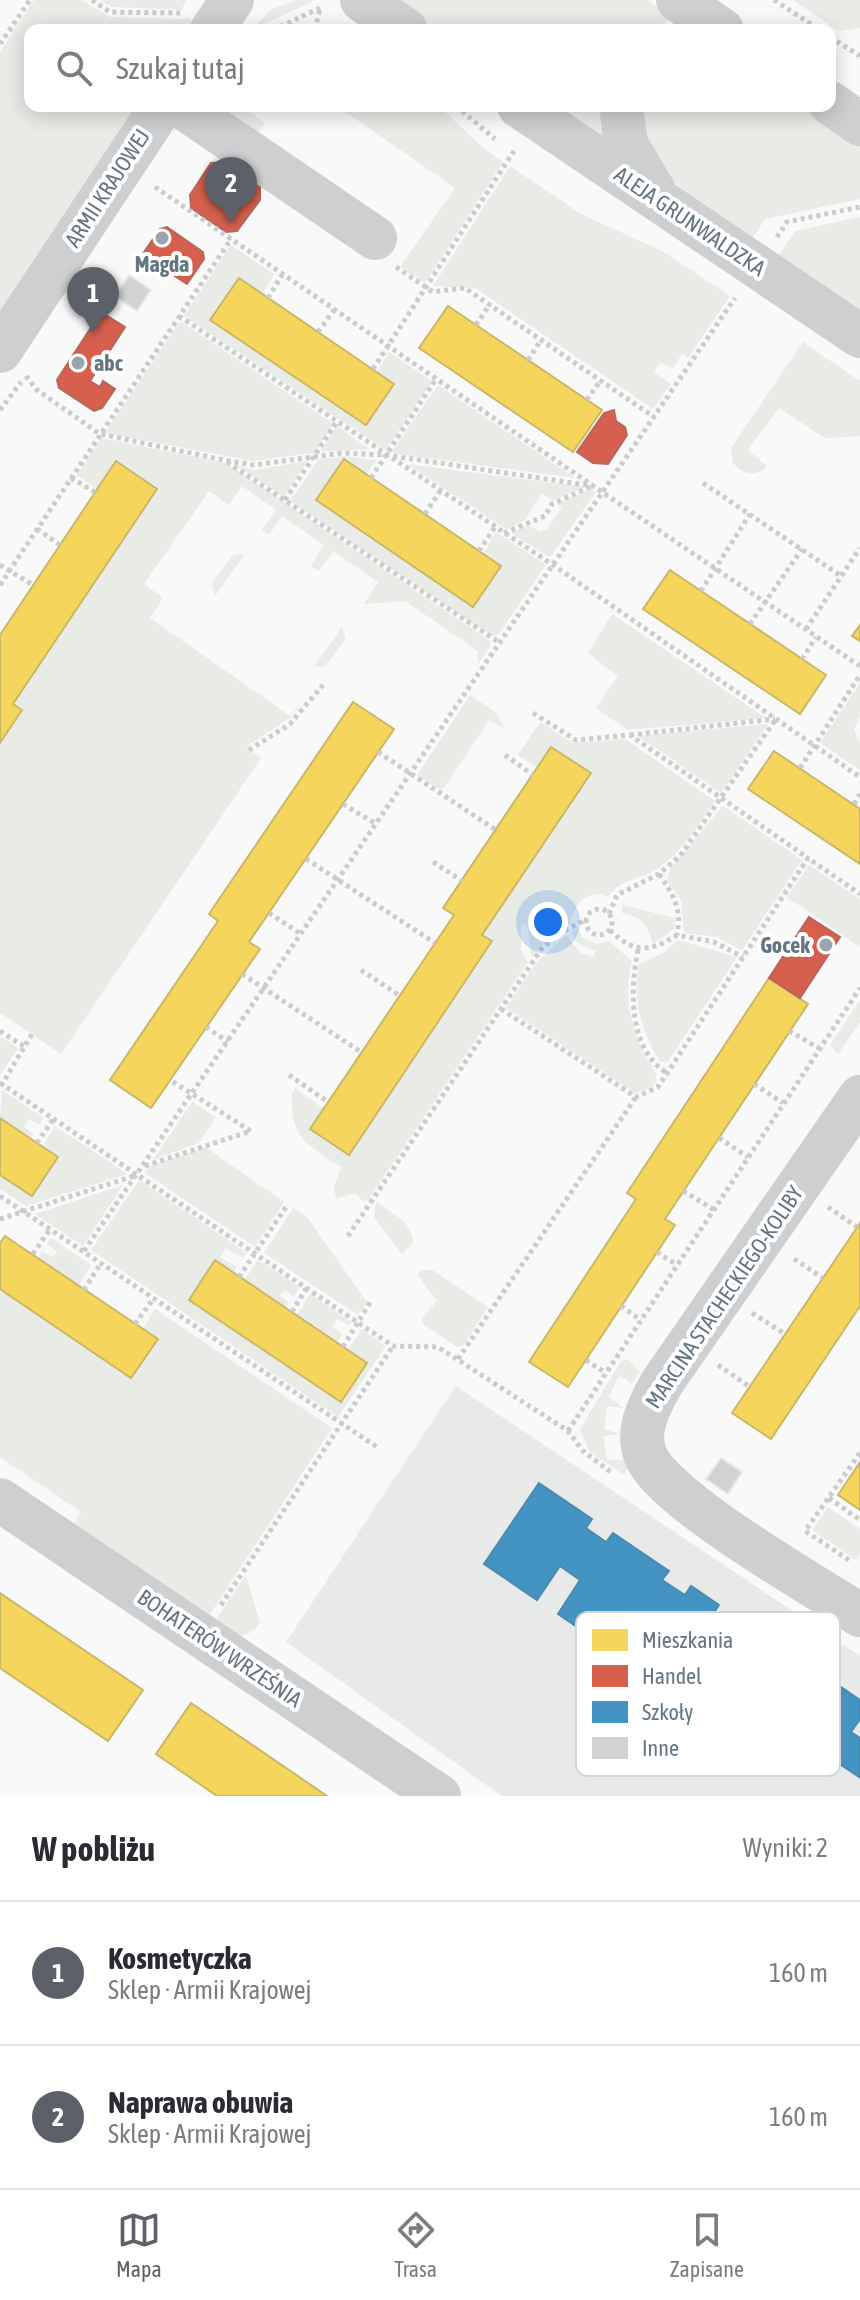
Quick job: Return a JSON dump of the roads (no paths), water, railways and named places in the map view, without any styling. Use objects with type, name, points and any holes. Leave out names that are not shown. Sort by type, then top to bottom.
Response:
[{"type":"street","points":[[200,22],[232,0]]},
{"type":"street","points":[[362,0],[397,24]]},
{"type":"street","points":[[678,0],[713,24]]},
{"type":"street","name":"ARMII KRAJOWEJ","points":[[0,351],[158,112]]},
{"type":"street","points":[[190,112],[375,238]]},
{"type":"street","name":"ALEJA GRUNWALDZKA","points":[[528,112],[860,336]]},
{"type":"street","points":[[622,112],[626,144],[660,201]]},
{"type":"street","name":"MARCINA STACHECKIEGO-KOLIBY","points":[[860,1097],[661,1384],[644,1418],[644,1452],[657,1476],[860,1615]]},
{"type":"street","name":"BOHATERÓW WRZEŚNIA","points":[[0,1500],[439,1796]]},
{"type":"place","name":"Naprawa obuwia","points":[[231,223]]},
{"type":"place","name":"Magda","points":[[162,238]]},
{"type":"place","name":"Kosmetyczka","points":[[93,333]]},
{"type":"place","name":"abc","points":[[78,363]]},
{"type":"place","name":"Gocek","points":[[826,945]]}]
